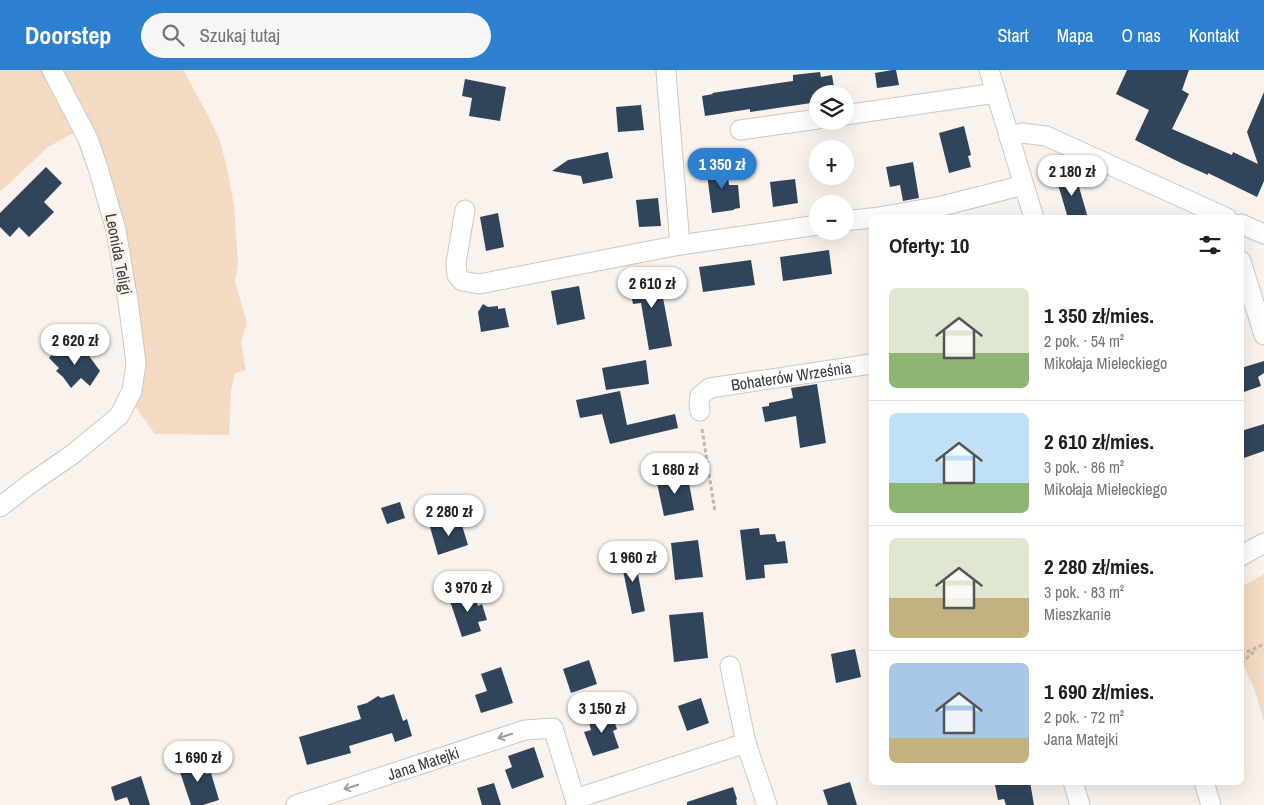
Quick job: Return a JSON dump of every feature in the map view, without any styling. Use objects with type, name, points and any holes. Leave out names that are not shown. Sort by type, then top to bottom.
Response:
[{"type":"street","name":"Leonida Teligi","points":[[0,507],[73,454],[119,416],[132,391],[136,363],[116,230],[88,139],[52,70]]},
{"type":"street","points":[[989,70],[1033,215]]},
{"type":"street","points":[[666,72],[680,245]]},
{"type":"street","points":[[854,114],[996,93]]},
{"type":"street","points":[[740,130],[809,120]]},
{"type":"street","points":[[1009,137],[1022,133],[1046,136],[1220,215]]},
{"type":"street","points":[[890,215],[942,206],[1024,185]]},
{"type":"street","points":[[465,210],[456,263],[457,275],[462,281],[479,284],[680,245],[809,226]]},
{"type":"street","points":[[854,220],[869,218]]},
{"type":"street","points":[[1244,225],[1264,234]]},
{"type":"street","points":[[1244,271],[1264,335]]},
{"type":"street","name":"Bohaterów Września","points":[[700,411],[700,396],[710,388],[869,364]]},
{"type":"street","points":[[1244,554],[1264,543]]},
{"type":"street","points":[[730,666],[746,743],[768,805]]},
{"type":"street","name":"Jana Matejki","points":[[296,805],[525,730],[553,728],[576,802]]},
{"type":"street","points":[[576,802],[746,743]]},
{"type":"street","points":[[1075,785],[1080,805]]},
{"type":"street","points":[[1205,785],[1211,805]]},
{"type":"path","points":[[700,411],[716,512]]},
{"type":"path","points":[[1244,654],[1262,646]]},
{"type":"path","points":[[1244,661],[1262,646]]},
{"type":"shaded area","points":[[0,70],[183,70],[185,73],[220,141],[234,206],[238,263],[235,282],[247,323],[241,342],[246,370],[235,373],[231,390],[229,435],[155,434],[129,398],[119,276],[107,169],[92,123],[48,147],[0,192]]},
{"type":"shaded area","points":[[1264,574],[1264,721],[1253,685],[1244,667],[1244,585]]},
{"type":"building","points":[[896,70],[899,85],[877,88],[875,73]]},
{"type":"building","points":[[1127,70],[1189,70],[1182,90],[1189,94],[1172,129],[1232,155],[1233,152],[1258,164],[1247,132],[1264,92],[1264,181],[1257,197],[1135,140],[1149,110],[1116,94]]},
{"type":"building","points":[[820,72],[821,77],[832,75],[834,85],[809,85],[809,103],[750,112],[750,109],[705,116],[702,96],[793,81],[793,75]]},
{"type":"building","points":[[465,79],[506,87],[500,121],[469,116],[472,98],[462,96]]},
{"type":"building","points":[[641,105],[644,130],[618,132],[616,107]]},
{"type":"building","points":[[964,126],[971,155],[968,156],[971,167],[949,173],[939,133]]},
{"type":"building","points":[[608,152],[613,178],[583,184],[581,176],[552,171],[568,160]]},
{"type":"building","points":[[913,162],[919,198],[903,201],[900,185],[890,187],[886,167]]},
{"type":"building","points":[[726,163],[729,185],[738,185],[740,208],[712,213],[706,166]]},
{"type":"building","points":[[46,167],[62,183],[44,202],[54,212],[29,237],[19,227],[10,237],[0,227],[0,213]]},
{"type":"building","points":[[1075,173],[1087,215],[1067,215],[1056,178]]},
{"type":"building","points":[[795,179],[798,203],[773,207],[770,182]]},
{"type":"building","points":[[658,198],[661,226],[639,227],[636,200]]},
{"type":"building","points":[[498,213],[504,247],[486,251],[480,217]]},
{"type":"building","points":[[829,250],[832,274],[783,281],[780,257]]},
{"type":"building","points":[[751,260],[755,285],[703,292],[699,267]]},
{"type":"building","points":[[658,271],[672,346],[649,350],[641,303],[633,304],[628,278]]},
{"type":"building","points":[[579,286],[585,319],[557,325],[551,291]]},
{"type":"building","points":[[483,304],[488,307],[498,306],[498,309],[505,308],[509,327],[481,332],[478,312]]},
{"type":"building","points":[[61,344],[72,354],[79,346],[87,353],[100,371],[90,386],[81,378],[71,388],[56,371],[59,368],[49,358]]},
{"type":"building","points":[[646,360],[649,384],[606,390],[602,368]]},
{"type":"building","points":[[1264,361],[1264,373],[1258,377],[1261,386],[1244,392],[1244,367]]},
{"type":"building","points":[[817,384],[826,443],[800,448],[796,416],[765,422],[762,407],[769,406],[769,403],[793,398],[791,388]]},
{"type":"building","points":[[620,391],[627,425],[675,414],[678,428],[610,444],[602,414],[580,418],[576,400]]},
{"type":"building","points":[[1264,424],[1264,451],[1244,458],[1244,430]]},
{"type":"building","points":[[680,472],[681,480],[688,478],[694,510],[664,516],[657,483],[665,482],[663,475]]},
{"type":"building","points":[[400,502],[405,518],[387,524],[381,508]]},
{"type":"building","points":[[447,522],[450,525],[461,522],[468,545],[438,555],[430,527]]},
{"type":"building","points":[[759,528],[760,535],[775,534],[777,542],[785,541],[788,563],[764,565],[765,578],[746,580],[740,530]]},
{"type":"building","points":[[698,540],[703,577],[675,580],[671,543]]},
{"type":"building","points":[[634,553],[645,611],[632,614],[620,556]]},
{"type":"building","points":[[473,590],[478,606],[482,604],[487,620],[478,622],[481,631],[462,637],[449,598]]},
{"type":"building","points":[[703,612],[708,658],[674,662],[669,615]]},
{"type":"building","points":[[855,649],[861,677],[836,683],[831,654]]},
{"type":"building","points":[[589,660],[597,684],[571,693],[563,669]]},
{"type":"building","points":[[501,667],[513,703],[481,713],[475,695],[487,691],[481,674]]},
{"type":"building","points":[[394,694],[403,721],[407,719],[412,736],[395,742],[392,733],[349,746],[351,753],[307,765],[299,737],[361,719],[357,706],[367,703],[378,696],[381,698]]},
{"type":"building","points":[[701,698],[709,723],[687,731],[678,706]]},
{"type":"building","points":[[610,710],[617,729],[613,731],[619,748],[593,756],[584,732],[591,730],[588,719]]},
{"type":"building","points":[[534,747],[544,777],[512,789],[505,770],[512,767],[508,756]]},
{"type":"building","points":[[201,758],[206,774],[211,773],[219,800],[203,805],[191,805],[178,766]]},
{"type":"building","points":[[141,776],[150,805],[130,805],[127,797],[115,801],[111,787]]},
{"type":"building","points":[[850,782],[857,805],[828,805],[823,790]]},
{"type":"building","points":[[494,783],[501,805],[482,805],[477,788]]},
{"type":"building","points":[[995,785],[1031,785],[1034,805],[1006,805],[1004,799],[998,800]]},
{"type":"building","points":[[733,787],[737,805],[687,805],[687,802]]}]
